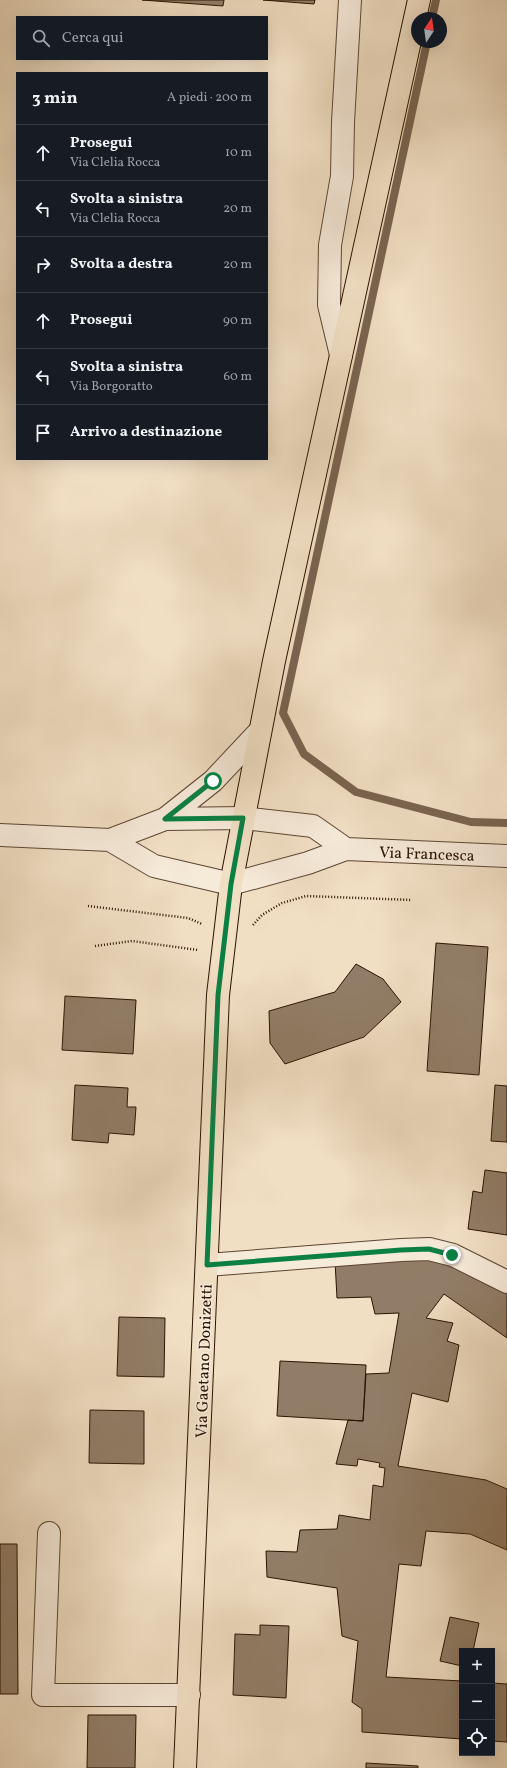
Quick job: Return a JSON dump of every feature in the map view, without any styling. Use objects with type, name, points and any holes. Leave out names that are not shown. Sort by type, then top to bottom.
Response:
[{"type":"main road","name":"Via Gaetano Donizetti","points":[[185,1768],[218,995],[231,884],[287,598],[419,0]]},
{"type":"street","points":[[341,355],[329,305],[330,253],[342,176],[343,122],[350,0]]},
{"type":"street","points":[[0,835],[110,840],[165,819],[213,781],[260,731]]},
{"type":"street","points":[[165,819],[243,818],[312,826],[346,849]]},
{"type":"street","points":[[110,840],[154,866],[231,884]]},
{"type":"street","name":"Via Francesca","points":[[231,884],[308,863],[346,849],[507,856]]},
{"type":"street","points":[[207,1265],[429,1249],[452,1255],[507,1282]]},
{"type":"street","points":[[49,1533],[43,1695],[189,1695]]},
{"type":"path","points":[[250,929],[262,915],[282,903],[306,896],[412,900]]},
{"type":"path","points":[[88,906],[188,918],[204,925]]},
{"type":"path","points":[[95,946],[132,941],[203,951]]},
{"type":"building","points":[[142,0],[224,0],[223,6]]},
{"type":"building","points":[[263,0],[315,0],[314,4]]},
{"type":"building","points":[[436,943],[488,947],[479,1075],[427,1071]]},
{"type":"building","points":[[356,964],[383,979],[401,1002],[364,1037],[285,1064],[270,1043],[269,1011],[335,992]]},
{"type":"building","points":[[65,996],[136,1000],[133,1054],[62,1050]]},
{"type":"building","points":[[75,1085],[128,1088],[127,1107],[136,1107],[134,1135],[109,1133],[108,1143],[72,1140]]},
{"type":"building","points":[[495,1085],[507,1086],[507,1142],[491,1141]]},
{"type":"building","points":[[485,1170],[507,1173],[507,1235],[468,1229],[473,1191],[482,1193]]},
{"type":"building","points":[[430,1252],[507,1288],[507,1338],[444,1294],[426,1318],[453,1323],[447,1341],[459,1345],[448,1402],[412,1393],[398,1466],[486,1480],[507,1489],[507,1550],[470,1534],[426,1531],[421,1566],[399,1564],[386,1677],[459,1681],[459,1739],[362,1732],[362,1709],[352,1702],[358,1641],[342,1636],[337,1588],[267,1577],[266,1551],[297,1552],[300,1530],[337,1529],[339,1515],[370,1520],[373,1485],[383,1487],[385,1468],[379,1467],[380,1463],[358,1459],[357,1466],[336,1464],[348,1420],[363,1421],[366,1374],[389,1373],[399,1313],[375,1314],[371,1297],[337,1298],[335,1261]]},
{"type":"building","points":[[119,1317],[165,1318],[164,1377],[117,1376]]},
{"type":"building","points":[[280,1361],[366,1365],[363,1421],[277,1416]]},
{"type":"building","points":[[90,1410],[144,1411],[144,1464],[89,1463]]},
{"type":"building","points":[[0,1544],[17,1544],[18,1694],[0,1694]]},
{"type":"building","points":[[450,1617],[479,1623],[474,1648],[459,1648],[459,1665],[440,1661]]},
{"type":"building","points":[[260,1625],[289,1626],[286,1698],[233,1695],[235,1634],[260,1635]]},
{"type":"building","points":[[495,1683],[507,1684],[507,1742],[495,1741]]},
{"type":"building","points":[[88,1715],[136,1715],[135,1768],[87,1768]]},
{"type":"building","points":[[366,1763],[418,1766],[418,1768],[366,1768]]},
{"type":"waterway","points":[[433,12],[436,0]]},
{"type":"waterway","points":[[426,48],[283,713],[304,754],[356,792],[471,822],[507,823]]},
{"type":"route","points":[[213,781],[165,819],[243,818],[231,884],[218,995],[207,1265],[401,1250],[429,1249],[452,1255]]}]
